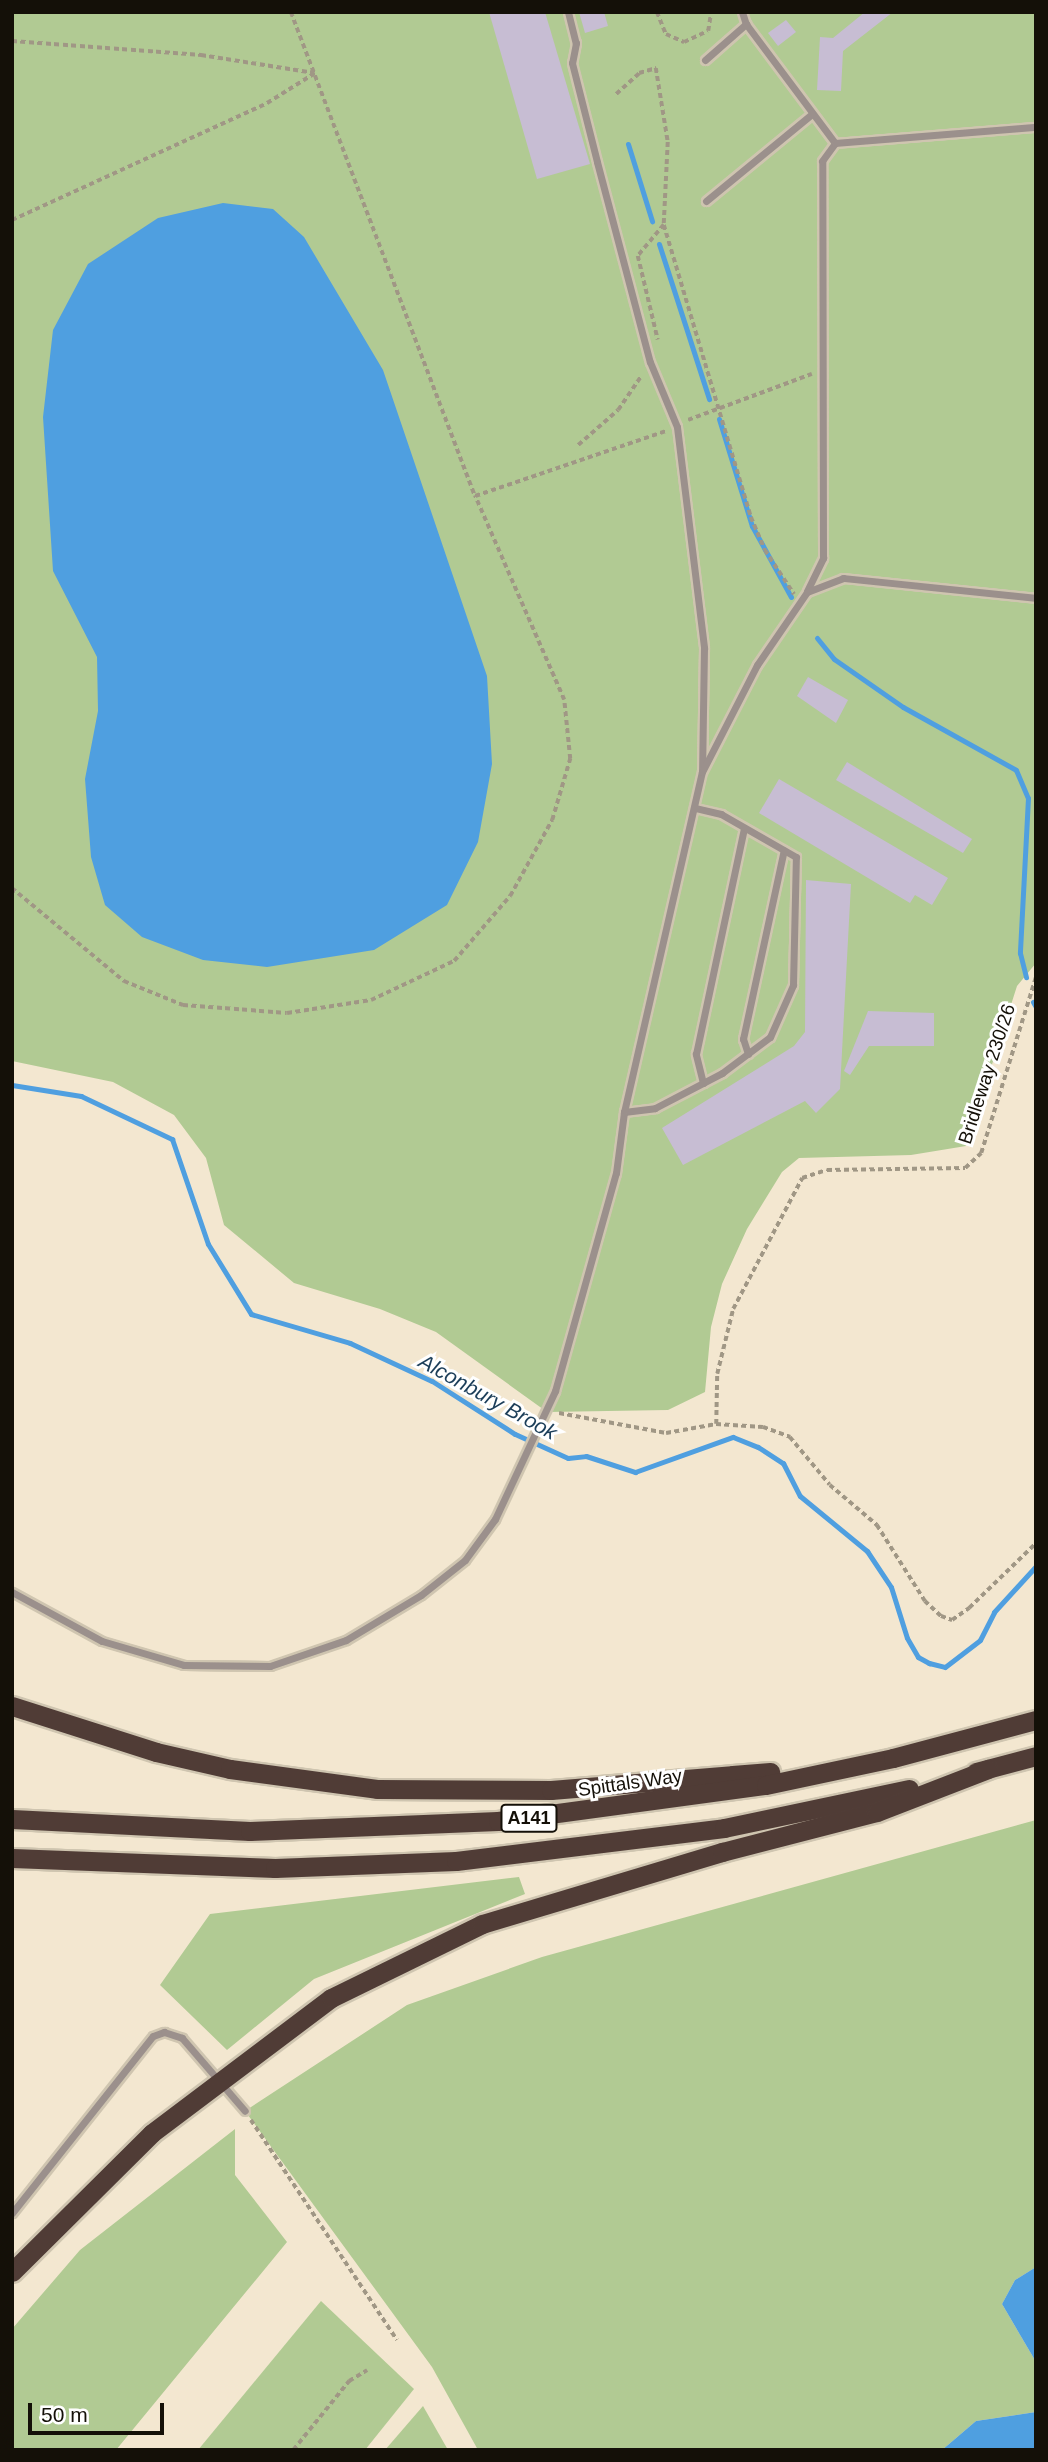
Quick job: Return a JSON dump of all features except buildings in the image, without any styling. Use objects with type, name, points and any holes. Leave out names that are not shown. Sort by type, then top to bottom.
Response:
[{"type":"highway","points":[[12,1706],[71,1728],[230,1769],[377,1789],[551,1790],[661,1784],[893,1758]]},
{"type":"highway","name":"Spittals Way","points":[[12,1819],[250,1831],[429,1826],[663,1802],[893,1758],[1036,1720]]},
{"type":"highway","name":"A141","points":[[12,1858],[275,1868],[545,1853],[800,1814],[1036,1756]]},
{"type":"highway","points":[[12,2272],[152,2133],[224,2082],[331,1998],[482,1924],[722,1852],[877,1812],[988,1769]]},
{"type":"lane","points":[[12,1592],[102,1642],[172,1662],[270,1666],[346,1640],[421,1595],[466,1560],[495,1519],[547,1412],[613,1186],[624,1112],[695,808],[702,772],[704,648],[677,427],[650,362],[576,81],[572,62],[576,43],[568,12]]},
{"type":"lane","points":[[742,12],[746,24],[835,143]]},
{"type":"lane","points":[[705,60],[746,24]]},
{"type":"lane","points":[[706,201],[812,114]]},
{"type":"lane","points":[[702,772],[757,665],[807,592],[823,558],[820,371],[822,161],[835,143],[1036,127]]},
{"type":"lane","points":[[807,592],[843,578],[1036,598]]},
{"type":"lane","points":[[624,1112],[655,1108],[703,1083],[748,1054],[770,1037],[793,985],[796,857],[721,814],[695,808]]},
{"type":"lane","points":[[703,1083],[696,1054],[744,828]]},
{"type":"lane","points":[[748,1054],[743,1039],[784,850]]},
{"type":"lane","points":[[12,2213],[153,2036],[164,2032],[183,2038],[224,2082],[245,2111]]},
{"type":"path","points":[[12,888],[124,981],[183,1005],[287,1013],[371,1000],[454,961],[510,895],[552,820],[570,758],[564,700],[475,496],[292,12]]},
{"type":"path","points":[[657,12],[666,34],[684,42],[708,31],[711,12]]},
{"type":"path","points":[[12,41],[201,55],[315,73]]},
{"type":"path","points":[[616,94],[639,73],[656,68],[668,142],[664,225],[751,517],[779,576],[799,601]]},
{"type":"path","points":[[12,220],[267,103],[315,73]]},
{"type":"path","points":[[578,445],[618,410],[650,362],[660,332],[638,256],[664,225]]},
{"type":"path","points":[[475,496],[677,427],[719,407],[820,371]]},
{"type":"path","name":"Bridleway 230/26","points":[[716,1424],[717,1374],[733,1308],[802,1178],[827,1170],[965,1168],[981,1153],[1036,976]]},
{"type":"path","points":[[547,1412],[594,1416],[666,1433],[716,1424],[763,1427],[790,1437],[830,1485],[877,1525],[925,1601],[941,1616],[952,1620],[969,1608],[1036,1543]]},
{"type":"path","points":[[245,2111],[397,2340]]},
{"type":"path","points":[[293,2450],[349,2381],[366,2370]]},
{"type":"green space","points":[[12,12],[1036,12],[1036,963],[1017,986],[966,1146],[911,1155],[799,1158],[782,1172],[747,1229],[722,1284],[711,1327],[705,1392],[668,1410],[547,1412],[436,1332],[380,1309],[294,1283],[224,1225],[206,1158],[174,1115],[113,1082],[12,1061]]},
{"type":"green space","points":[[1036,1820],[1036,2267],[1015,2280],[1002,2304],[1036,2362],[1036,2412],[976,2421],[942,2450],[478,2450],[432,2367],[245,2111],[407,2005],[542,1957]]},
{"type":"green space","points":[[519,1877],[525,1894],[314,1979],[227,2050],[160,1985],[210,1914]]},
{"type":"green space","points":[[235,2129],[235,2175],[287,2242],[116,2450],[13,2450],[12,2329],[80,2250]]},
{"type":"green space","points":[[321,2301],[414,2389],[365,2450],[198,2450]]},
{"type":"green space","points":[[423,2406],[448,2450],[385,2450]]},
{"type":"water","points":[[223,203],[273,209],[304,237],[383,370],[487,676],[492,764],[478,842],[447,905],[374,950],[267,967],[203,960],[142,937],[105,905],[91,857],[85,779],[98,711],[97,657],[53,571],[43,417],[53,330],[88,264],[158,218]]},
{"type":"water","points":[[1036,2267],[1036,2362],[1002,2304],[1015,2280]]},
{"type":"water","points":[[1036,2412],[1036,2450],[942,2450],[976,2421]]},
{"type":"waterway","points":[[628,144],[652,221]]},
{"type":"waterway","points":[[659,244],[709,399]]},
{"type":"waterway","points":[[719,419],[752,526],[791,597]]},
{"type":"waterway","points":[[817,638],[834,659],[903,707],[1016,770],[1028,798],[1020,953],[1026,977]]},
{"type":"waterway","points":[[1033,1002],[1036,1007]]},
{"type":"waterway","name":"Alconbury Brook","points":[[12,1085],[81,1096],[172,1139],[208,1244],[251,1314],[350,1343],[432,1381],[515,1434],[568,1458],[586,1456],[635,1472],[733,1437],[758,1447],[783,1463],[800,1496],[867,1551],[891,1587],[907,1638],[918,1657],[929,1663],[945,1667],[980,1640],[994,1612],[1036,1566]]}]
